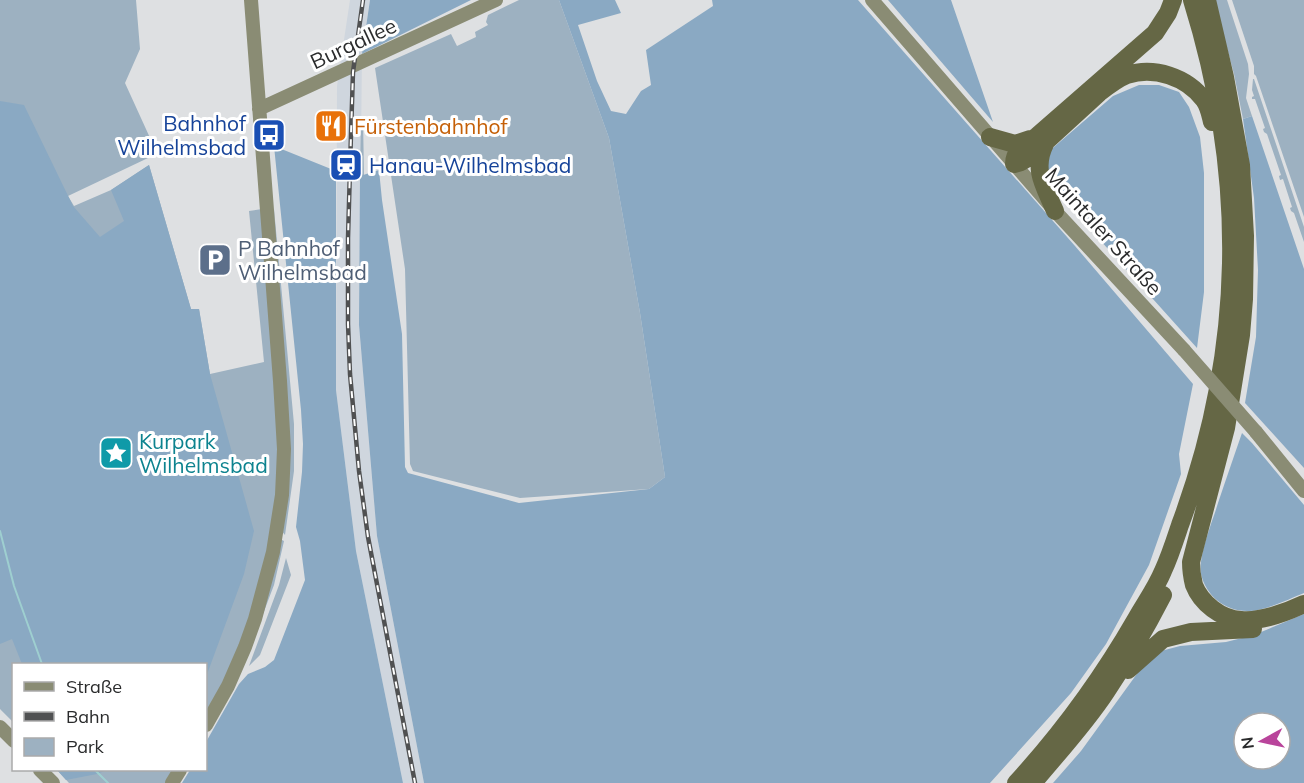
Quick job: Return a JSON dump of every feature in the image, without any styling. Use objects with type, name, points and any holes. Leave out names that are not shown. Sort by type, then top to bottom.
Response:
[{"type":"highway","points":[[1014,164],[1021,162],[1041,140],[1155,33],[1168,13],[1173,0]]},
{"type":"highway","points":[[1016,783],[1067,724],[1097,683],[1163,573],[1190,500],[1212,419],[1227,330],[1232,282],[1230,196],[1225,146],[1213,79],[1192,0]]},
{"type":"highway","points":[[1207,0],[1226,76],[1241,165],[1245,236],[1244,299],[1226,428],[1191,561],[1194,585],[1204,601],[1216,612],[1240,621],[1262,618],[1304,604]]},
{"type":"highway","points":[[990,137],[1015,144],[1041,140],[1119,79],[1135,73],[1162,73],[1187,84],[1204,100],[1209,109],[1230,196]]},
{"type":"highway","points":[[1041,140],[1039,167],[1041,178],[1055,211]]},
{"type":"highway","points":[[1033,783],[1106,692],[1145,631],[1180,559],[1207,495]]},
{"type":"highway","points":[[1106,692],[1163,639],[1191,632],[1254,628],[1304,609]]},
{"type":"main road","points":[[207,723],[235,670],[255,619],[273,552],[282,495],[283,422],[251,0]]},
{"type":"main road","name":"Burgallee","points":[[260,109],[496,0]]},
{"type":"main road","name":"Maintaler Straße","points":[[872,0],[1055,211],[1257,432],[1304,492]]},
{"type":"main road","points":[[0,727],[12,739]]},
{"type":"main road","points":[[41,771],[53,783]]},
{"type":"shaded area","points":[[350,0],[370,0],[362,54],[359,325],[377,536],[424,783],[403,783],[356,551],[336,390],[337,86]]},
{"type":"shaded area","points":[[370,0],[471,0],[362,54]]},
{"type":"shaded area","points":[[559,0],[615,0],[621,13],[578,25],[597,81],[611,111],[626,114],[641,91],[651,85],[646,50],[713,6],[712,0],[858,0],[1075,246],[1193,384],[1179,454],[1181,474],[1149,565],[1106,644],[1071,693],[990,783],[424,783],[377,536],[359,325],[360,176],[379,170],[402,334],[405,467],[408,473],[519,503],[649,489],[665,477],[640,313],[609,138]]},
{"type":"shaded area","points":[[888,0],[951,0],[993,122]]},
{"type":"shaded area","points":[[1139,85],[1159,85],[1179,92],[1189,107],[1200,137],[1204,173],[1204,292],[1197,348],[1073,210],[1048,174],[1047,153],[1113,96]]},
{"type":"shaded area","name":"Kurpark Wilhelmsbad","points":[[0,101],[24,105],[73,206],[100,237],[124,221],[111,190],[149,165],[191,309],[199,309],[210,374],[254,531],[244,574],[207,674],[207,663],[22,663],[12,639],[0,644]]},
{"type":"shaded area","points":[[1252,116],[1304,269],[1304,468],[1245,403],[1256,337],[1258,270],[1254,198],[1243,119]]},
{"type":"shaded area","points":[[274,146],[336,171],[336,390],[356,551],[403,783],[182,783],[189,771],[207,771],[207,740],[239,684],[248,674],[265,667],[274,660],[305,580],[296,527],[302,472],[301,410]]},
{"type":"shaded area","points":[[1242,433],[1304,505],[1304,593],[1276,605],[1253,611],[1231,608],[1218,601],[1207,589],[1201,574],[1206,538]]},
{"type":"shaded area","points":[[1304,614],[1304,783],[1053,783],[1081,751],[1139,671],[1157,652],[1180,646],[1226,642],[1254,635]]},
{"type":"shaded area","points":[[58,771],[104,771],[97,774],[66,780]]},
{"type":"green space","name":"Kurpark Wilhelmsbad","points":[[0,0],[136,0],[140,49],[125,83],[156,151],[148,158],[68,196],[74,206],[111,190],[149,165],[191,309],[199,309],[210,374],[264,362],[249,211],[262,209],[280,450],[273,531],[253,619],[207,719],[207,663],[12,663],[12,721],[0,709]]},
{"type":"green space","points":[[519,0],[559,0],[609,138],[640,313],[665,477],[649,489],[520,498],[413,471],[410,464],[405,269],[375,68],[451,34],[457,46],[476,37],[475,32],[488,25],[486,22],[488,15]]},
{"type":"green space","points":[[1214,0],[1227,0],[1248,64],[1246,98],[1252,116],[1243,119],[1234,74]]},
{"type":"green space","points":[[1232,0],[1304,0],[1304,217],[1254,74],[1254,66]]},
{"type":"green space","points":[[1253,79],[1304,227],[1304,242],[1290,208],[1292,207],[1283,179],[1280,180],[1281,175],[1267,134],[1264,132],[1265,128],[1255,99],[1252,99],[1254,96]]},
{"type":"green space","points":[[361,119],[363,119],[364,175],[360,176]]},
{"type":"green space","points":[[274,209],[294,424],[294,471],[285,535],[280,529]]},
{"type":"green space","points":[[278,538],[284,541],[274,585],[241,672]]},
{"type":"green space","points":[[286,558],[291,575],[260,655],[249,666],[279,585]]},
{"type":"green space","points":[[58,771],[176,771],[169,783],[69,783]]},
{"type":"waterway","points":[[0,531],[14,586],[42,663]]},
{"type":"waterway","points":[[96,771],[108,783]]},
{"type":"railway","points":[[363,0],[353,72],[348,238],[350,374],[368,537],[415,783]]},
{"type":"place","name":"Fürstenbahnhof","points":[[331,126]]},
{"type":"place","name":"Bahnhof Wilhelmsbad","points":[[269,135]]},
{"type":"place","name":"Hanau-Wilhelmsbad","points":[[346,165]]},
{"type":"place","name":"P Bahnhof Wilhelmsbad","points":[[215,260]]},
{"type":"place","name":"Kurpark Wilhelmsbad","points":[[116,453]]}]
